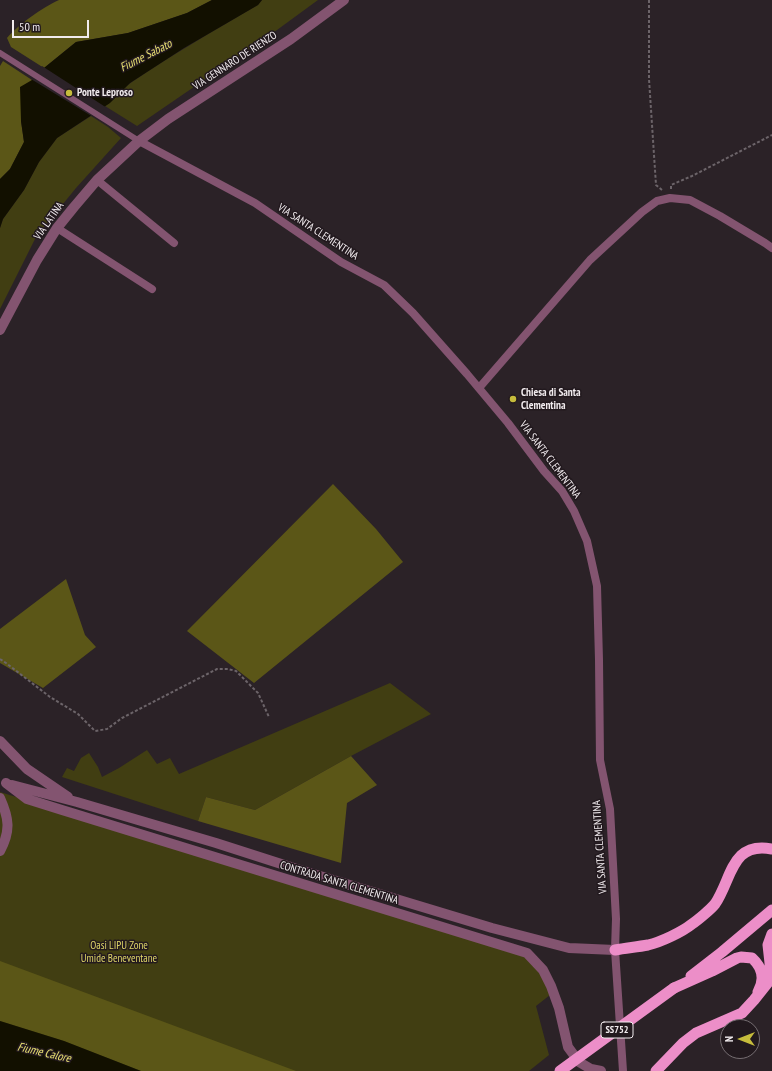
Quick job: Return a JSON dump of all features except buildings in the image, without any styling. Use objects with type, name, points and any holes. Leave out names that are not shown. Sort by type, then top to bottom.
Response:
[{"type":"highway","points":[[615,950],[649,944],[673,935],[692,925],[714,905],[736,861],[742,854],[749,850],[761,848],[772,849]]},
{"type":"highway","points":[[755,849],[772,857]]},
{"type":"highway","points":[[748,931],[772,900]]},
{"type":"highway","name":"SS752","points":[[560,1071],[722,952],[772,910]]},
{"type":"highway","points":[[656,1071],[683,1043],[696,1033],[742,1013],[754,1000],[770,980],[768,945],[772,934]]},
{"type":"highway","points":[[674,988],[737,958],[746,957],[752,958],[757,963],[762,976],[760,988],[754,1000]]},
{"type":"street","name":"VIA GENNARO DE RIENZO","points":[[139,141],[168,119],[290,39],[344,0]]},
{"type":"street","points":[[0,53],[139,141]]},
{"type":"street","name":"VIA LATINA","points":[[0,330],[37,260],[57,228],[97,180],[139,141]]},
{"type":"street","name":"VIA SANTA CLEMENTINA","points":[[139,141],[255,203],[341,262],[384,286],[413,313],[479,388],[508,423],[544,472],[562,491],[574,511],[587,541],[597,586],[600,760],[610,809],[616,919],[615,950],[623,1071]]},
{"type":"street","points":[[97,180],[174,243]]},
{"type":"street","points":[[479,388],[590,260],[642,212],[657,201],[670,198],[690,200],[720,216],[772,248]]},
{"type":"street","points":[[57,228],[152,289]]},
{"type":"street","points":[[0,741],[27,769],[77,802]]},
{"type":"street","name":"CONTRADA SANTA CLEMENTINA","points":[[3,782],[216,842],[307,872],[492,928],[569,948],[615,950]]},
{"type":"street","name":"CONTRADA SANTA CLEMENTINA","points":[[3,782],[28,799],[527,952],[544,970],[551,986],[559,1008],[568,1046],[579,1062],[591,1069],[601,1071]]},
{"type":"street","points":[[0,798],[6,812],[8,826],[5,840],[0,851]]},
{"type":"path","points":[[649,0],[649,79],[656,185],[670,198]]},
{"type":"path","points":[[670,198],[671,185],[692,176],[772,135]]},
{"type":"path","points":[[0,659],[50,696],[78,714],[95,731],[107,729],[128,715],[217,670],[228,669],[236,671],[258,693],[269,717]]},
{"type":"green space","points":[[262,0],[318,0],[137,126],[105,106],[132,82],[258,5]]},
{"type":"green space","points":[[91,116],[121,138],[76,188],[36,237],[0,309],[0,228],[3,219],[24,190],[39,162],[57,138]]},
{"type":"green space","points":[[390,683],[431,714],[351,756],[255,810],[206,797],[198,821],[62,777],[67,768],[74,771],[81,758],[89,753],[98,767],[102,777],[147,750],[157,764],[170,758],[179,774]]},
{"type":"green space","name":"Oasi LIPU Zone Umide Beneventane","points":[[0,792],[329,894],[522,951],[539,966],[550,995],[536,1006],[549,1055],[529,1071],[0,1071]]},
{"type":"shaded area","points":[[59,0],[212,0],[187,13],[128,33],[76,42],[44,68],[11,47],[7,38],[31,17],[45,7]]},
{"type":"shaded area","points":[[3,61],[32,80],[21,121],[24,142],[10,169],[0,179],[0,66]]},
{"type":"shaded area","points":[[333,484],[376,529],[403,562],[254,683],[187,631]]},
{"type":"shaded area","points":[[66,579],[85,635],[96,647],[43,688],[0,663],[0,629]]},
{"type":"shaded area","points":[[351,756],[377,785],[347,803],[341,863],[198,821],[206,797],[255,810]]},
{"type":"shaded area","points":[[0,961],[296,1071],[141,1071],[64,1041],[0,1021]]},
{"type":"water","name":"Fiume Sabato","points":[[212,0],[262,0],[258,5],[184,48],[130,83],[110,103],[57,138],[39,162],[24,190],[3,219],[0,228],[0,179],[10,169],[24,142],[21,121],[20,87],[32,80],[44,68],[76,42],[128,33],[187,13]]},
{"type":"water","name":"Fiume Calore","points":[[0,1021],[64,1041],[141,1071],[0,1071]]},
{"type":"pier","points":[[42,66],[107,108],[93,117],[31,79]]},
{"type":"place","name":"Ponte Leproso","points":[[69,93]]},
{"type":"place","name":"Chiesa di Santa Clementina","points":[[513,399]]}]
